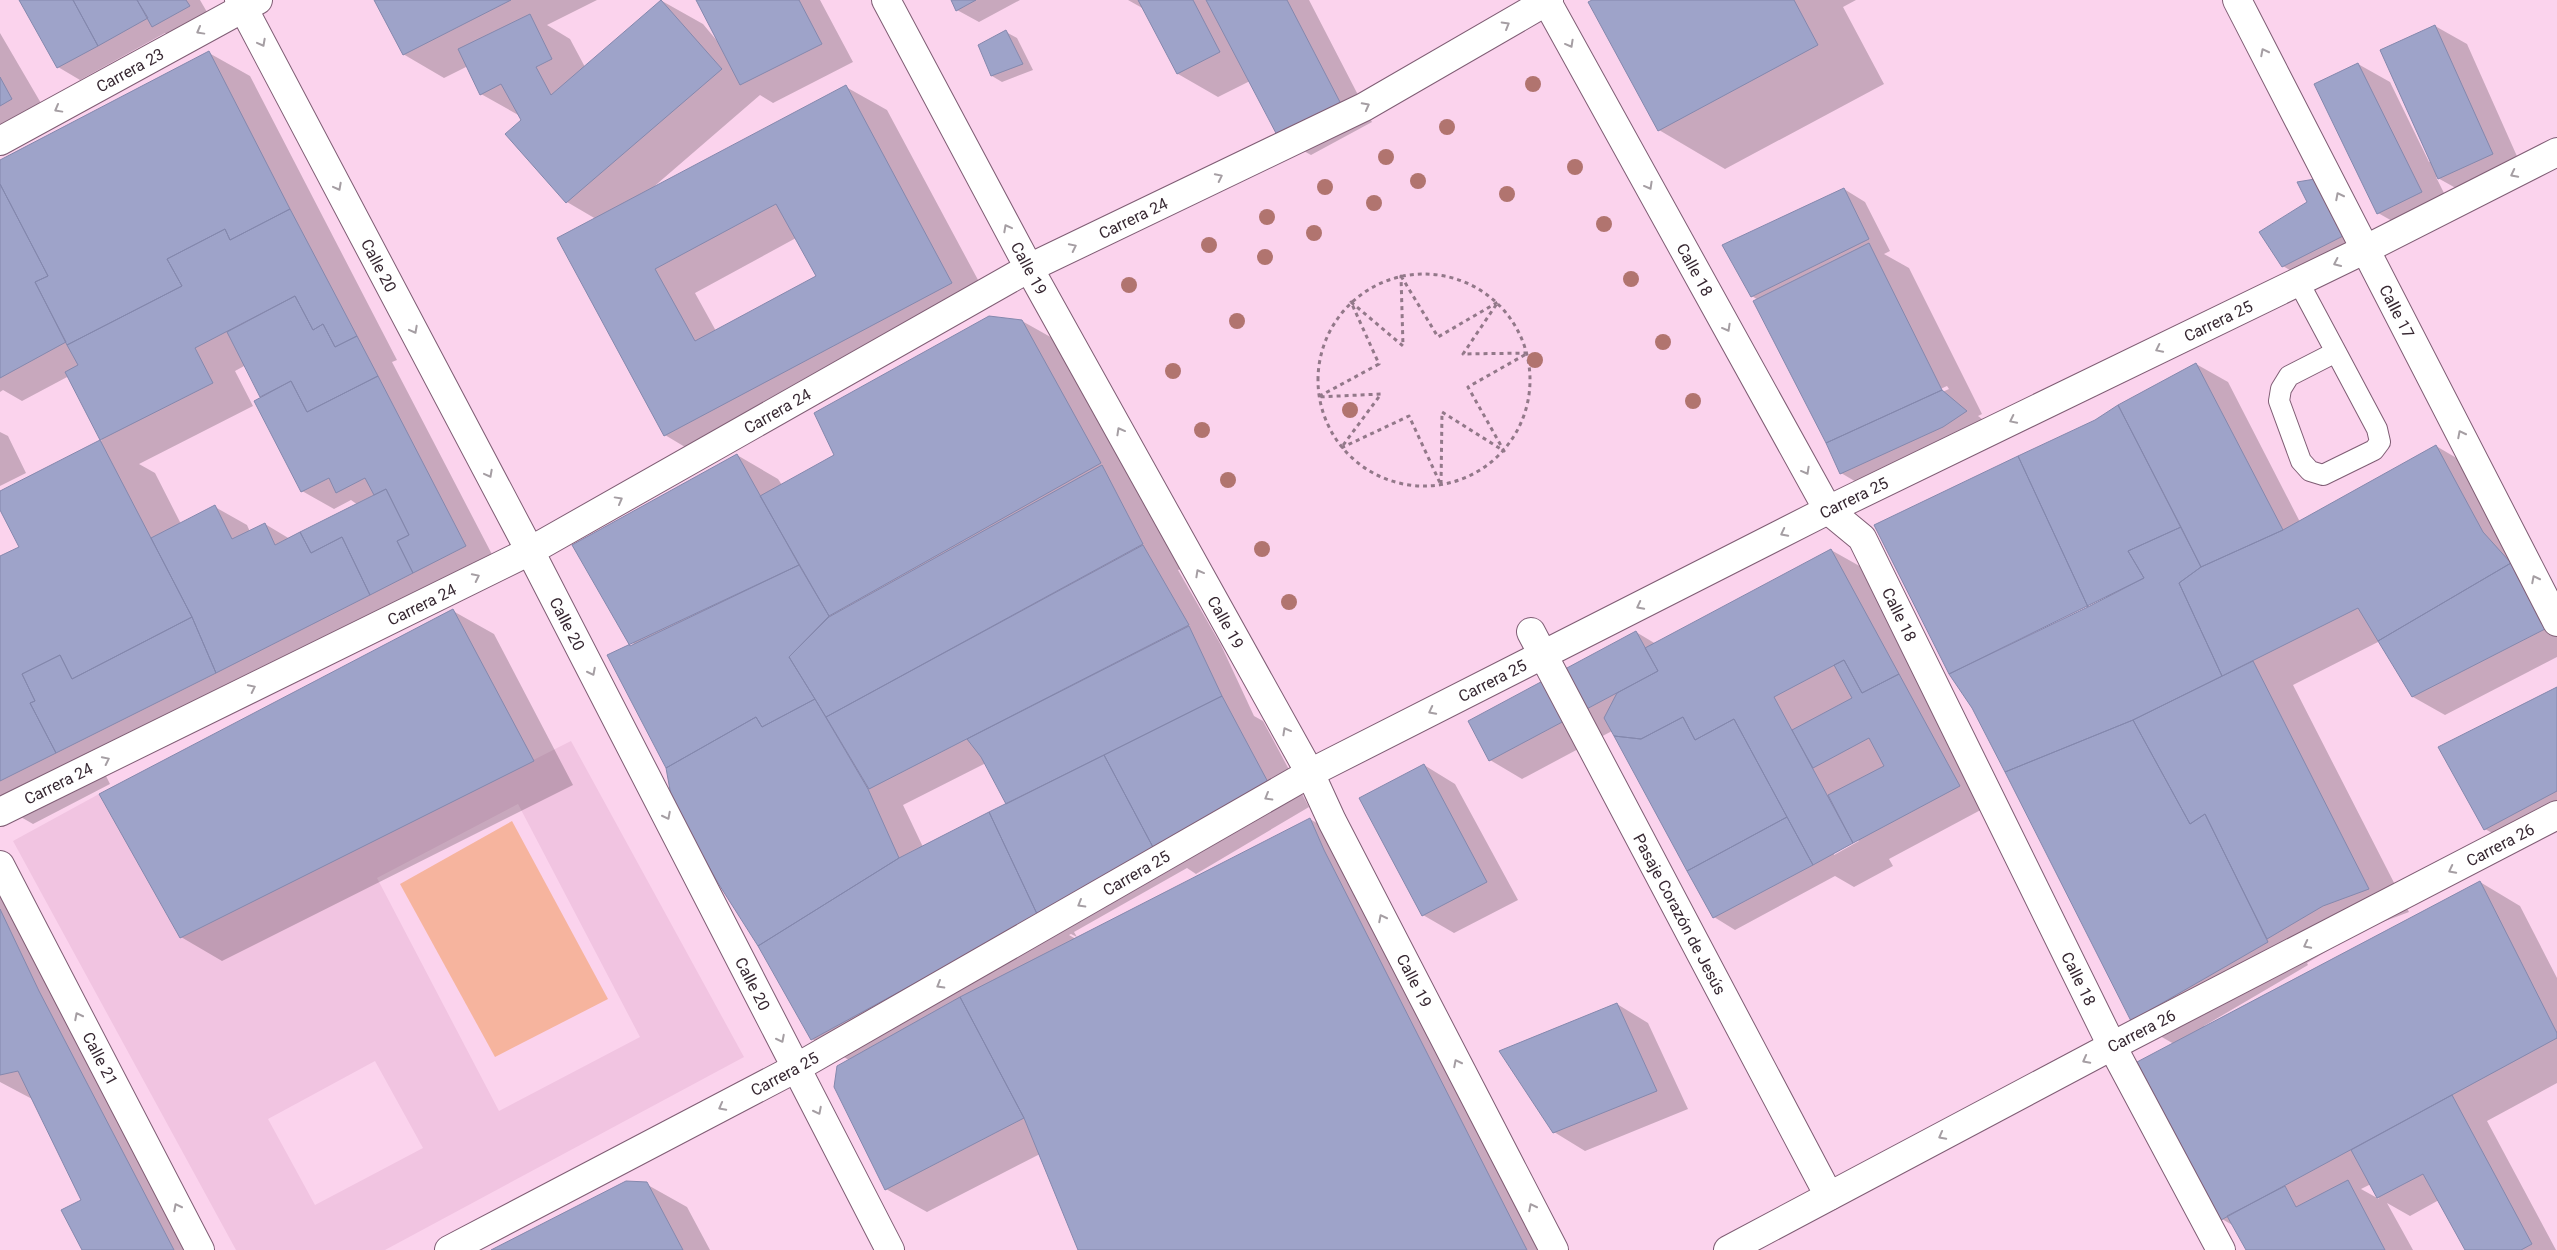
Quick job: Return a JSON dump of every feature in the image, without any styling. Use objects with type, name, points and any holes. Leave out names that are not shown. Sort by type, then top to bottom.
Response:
[{"type":"street","name":"Calle 19","points":[[886,0],[1029,268],[1310,773],[1332,821],[1554,1250]]},
{"type":"street","name":"Carrera 24","points":[[0,812],[530,551],[1029,268],[1364,107],[1547,0]]},
{"type":"street","name":"Calle 18","points":[[1547,0],[1828,510],[1862,538],[2112,1046],[2220,1250]]},
{"type":"street","name":"Calle 17","points":[[2237,0],[2557,622]]},
{"type":"street","name":"Carrera 23","points":[[0,141],[247,3]]},
{"type":"street","name":"Calle 20","points":[[247,3],[890,1250]]},
{"type":"street","name":"Carrera 25","points":[[449,1250],[796,1068],[1537,644],[1828,510],[2366,249],[2557,152]]},
{"type":"street","name":"Pasaje Corazón de Jesús","points":[[1537,644],[1829,1196]]},
{"type":"street","name":"Carrera 26","points":[[1728,1250],[2112,1046],[2557,815]]},
{"type":"street","name":"Calle 21","points":[[0,865],[200,1250]]},
{"type":"lane","points":[[2298,281],[2336,352],[2377,429],[2380,442],[2374,450],[2323,475],[2310,471],[2301,460],[2279,401],[2281,389],[2289,376],[2336,352]]},
{"type":"path","points":[[1436,274],[1469,283],[1498,302],[1516,325],[1528,353],[1531,387],[1523,422],[1504,451],[1476,474],[1441,485],[1413,486],[1386,480],[1362,466],[1341,448],[1327,424],[1318,398],[1318,363],[1330,330],[1351,302],[1374,286],[1401,276],[1436,274]]},
{"type":"path","points":[[1351,302],[1403,346],[1401,276]]},
{"type":"path","points":[[1401,276],[1438,337],[1498,302]]},
{"type":"path","points":[[1318,398],[1379,364],[1351,302]]},
{"type":"path","points":[[1498,302],[1463,354],[1528,353]]},
{"type":"path","points":[[1504,451],[1468,387],[1528,353]]},
{"type":"path","points":[[1318,398],[1381,394],[1341,448]]},
{"type":"path","points":[[1441,485],[1442,412],[1504,451]]},
{"type":"path","points":[[1341,448],[1409,416],[1441,485]]},
{"type":"shaded area","points":[[571,741],[744,1057],[385,1250],[236,1250],[13,841],[99,794],[180,938]],"holes":[[[518,804],[640,1037],[499,1111],[377,878]],[[375,1061],[423,1148],[315,1205],[268,1119]]]},
{"type":"shaded area","points":[[512,821],[608,999],[495,1057],[400,884]]},
{"type":"building","points":[[19,0],[73,0],[98,46],[57,68]]},
{"type":"building","points":[[73,0],[137,0],[148,18],[98,46]]},
{"type":"building","points":[[137,0],[186,0],[190,6],[152,27]]},
{"type":"building","points":[[374,0],[511,0],[403,55]]},
{"type":"building","points":[[661,0],[722,69],[566,203],[505,134],[521,120],[501,84],[480,95],[458,49],[530,14],[552,59],[536,67],[551,95]]},
{"type":"building","points":[[696,0],[799,0],[822,44],[740,85]]},
{"type":"building","points":[[951,0],[976,0],[956,11]]},
{"type":"building","points":[[1138,0],[1193,0],[1220,52],[1177,74]]},
{"type":"building","points":[[1206,0],[1287,0],[1341,104],[1278,137]]},
{"type":"building","points":[[1592,0],[1794,0],[1818,45],[1658,131],[1588,2]]},
{"type":"building","points":[[2435,25],[2493,154],[2438,179],[2380,50]]},
{"type":"building","points":[[1006,30],[1023,64],[991,76],[978,45]]},
{"type":"building","points":[[209,51],[290,209],[230,240],[225,229],[167,259],[182,286],[67,345],[35,282],[48,276],[0,184],[0,160]]},
{"type":"building","points":[[2358,63],[2422,192],[2377,214],[2314,84]]},
{"type":"building","points":[[0,77],[12,99],[0,106]]},
{"type":"building","points":[[846,85],[952,283],[664,436],[557,238]],"holes":[[[776,204],[816,276],[695,341],[655,269]]]},
{"type":"building","points":[[2315,179],[2345,235],[2282,267],[2259,232],[2307,202],[2297,182]]},
{"type":"building","points":[[0,184],[48,276],[35,282],[66,342],[0,378]]},
{"type":"building","points":[[1844,188],[1869,239],[1751,297],[1722,245]]},
{"type":"building","points":[[290,209],[357,336],[335,347],[323,324],[313,330],[295,296],[195,348],[213,383],[100,440],[65,372],[78,365],[67,345],[182,286],[167,259],[225,229],[230,240]]},
{"type":"building","points":[[1869,243],[1942,390],[1826,443],[1753,301]]},
{"type":"building","points":[[295,296],[313,330],[323,324],[335,347],[357,336],[378,376],[307,412],[291,381],[260,397],[227,332]]},
{"type":"building","points":[[989,316],[1022,320],[1101,463],[829,616],[760,496],[834,455],[814,413]]},
{"type":"building","points":[[2196,363],[2283,530],[2201,567],[2118,405]]},
{"type":"building","points":[[378,376],[466,546],[413,573],[397,541],[409,535],[386,489],[374,495],[365,478],[336,493],[329,478],[301,492],[254,401],[291,381],[307,412]]},
{"type":"building","points":[[1942,390],[1967,411],[1943,427],[1840,474],[1826,443]]},
{"type":"building","points":[[2118,405],[2181,527],[2128,551],[2144,578],[2088,607],[2018,456],[2095,420]]},
{"type":"building","points":[[100,440],[192,617],[72,679],[60,655],[22,674],[35,701],[30,703],[56,753],[0,781],[0,556],[19,547],[0,510],[0,491]]},
{"type":"building","points":[[2436,445],[2483,532],[2511,563],[2378,641],[2358,608],[2222,676],[2179,583],[2201,567],[2283,530]]},
{"type":"building","points":[[737,454],[799,565],[630,646],[572,545]]},
{"type":"building","points":[[2018,456],[2088,607],[1949,674],[1874,525]]},
{"type":"building","points":[[1102,465],[1143,544],[826,717],[789,657],[829,617]]},
{"type":"building","points":[[386,489],[409,535],[397,541],[413,573],[370,595],[342,537],[311,553],[300,532]]},
{"type":"building","points":[[215,505],[232,539],[265,523],[275,545],[300,532],[311,553],[342,537],[370,595],[216,673],[192,617],[151,538]]},
{"type":"building","points":[[2181,527],[2201,567],[2179,583],[2222,676],[2133,720],[2005,772],[1972,708],[1949,674],[2144,578],[2128,551]]},
{"type":"building","points":[[1143,545],[1189,625],[869,789],[826,717]]},
{"type":"building","points":[[1831,549],[1899,674],[1862,693],[1844,660],[1774,697],[1853,843],[1813,865],[1734,719],[1695,740],[1683,717],[1641,739],[1614,736],[1604,718],[1617,693],[1658,671],[1645,648]]},
{"type":"building","points":[[2511,563],[2547,628],[2412,697],[2378,641]]},
{"type":"building","points":[[799,565],[829,616],[789,657],[815,699],[762,727],[756,717],[666,768],[607,655]]},
{"type":"building","points":[[453,609],[534,761],[180,938],[99,794]]},
{"type":"building","points":[[192,617],[216,673],[56,753],[30,703],[35,701],[22,674],[60,655],[72,679]]},
{"type":"building","points":[[1189,626],[1222,696],[1006,804],[981,757],[967,739]]},
{"type":"building","points":[[1636,631],[1658,671],[1489,761],[1468,721]]},
{"type":"building","points":[[1844,660],[1862,693],[1899,674],[1960,786],[1853,843],[1828,795],[1884,766],[1869,738],[1813,768],[1792,730],[1852,698],[1834,665]]},
{"type":"building","points":[[2253,661],[2369,889],[2323,906],[2267,939],[2205,814],[2190,824],[2133,720]]},
{"type":"building","points":[[2557,687],[2557,791],[2484,830],[2438,747]]},
{"type":"building","points":[[1222,696],[1269,784],[1155,851],[1104,755]]},
{"type":"building","points":[[815,699],[868,789],[899,858],[758,946],[718,883],[672,801],[666,768],[756,717],[762,727]]},
{"type":"building","points":[[1683,717],[1695,740],[1734,719],[1787,817],[1687,871],[1614,736],[1641,739]]},
{"type":"building","points":[[2133,720],[2190,824],[2205,814],[2268,942],[2131,1021],[2005,772]]},
{"type":"building","points":[[1104,755],[1155,851],[1038,916],[989,812]]},
{"type":"building","points":[[1424,764],[1487,882],[1422,916],[1359,798]]},
{"type":"building","points":[[989,812],[1038,916],[811,1040],[758,946],[899,858]]},
{"type":"building","points":[[1787,817],[1813,865],[1713,918],[1687,871]]},
{"type":"building","points":[[1310,818],[1324,850],[1527,1250],[1078,1250],[1024,1118],[960,997]]},
{"type":"building","points":[[2480,881],[2557,1033],[2557,1038],[2221,1220],[2137,1062]]},
{"type":"building","points":[[0,909],[39,991],[174,1250],[82,1250],[61,1210],[81,1200],[18,1071],[0,1075]]},
{"type":"building","points":[[960,997],[1024,1118],[885,1190],[834,1087],[837,1066]]},
{"type":"building","points":[[1617,1003],[1657,1091],[1553,1133],[1499,1051]]},
{"type":"building","points":[[2452,1095],[2532,1244],[2521,1250],[2465,1250],[2423,1174],[2377,1198],[2351,1150]]},
{"type":"building","points":[[2348,1180],[2385,1250],[2246,1250],[2227,1216],[2285,1186],[2296,1207]]},
{"type":"building","points":[[626,1181],[647,1182],[683,1250],[491,1250]]}]
